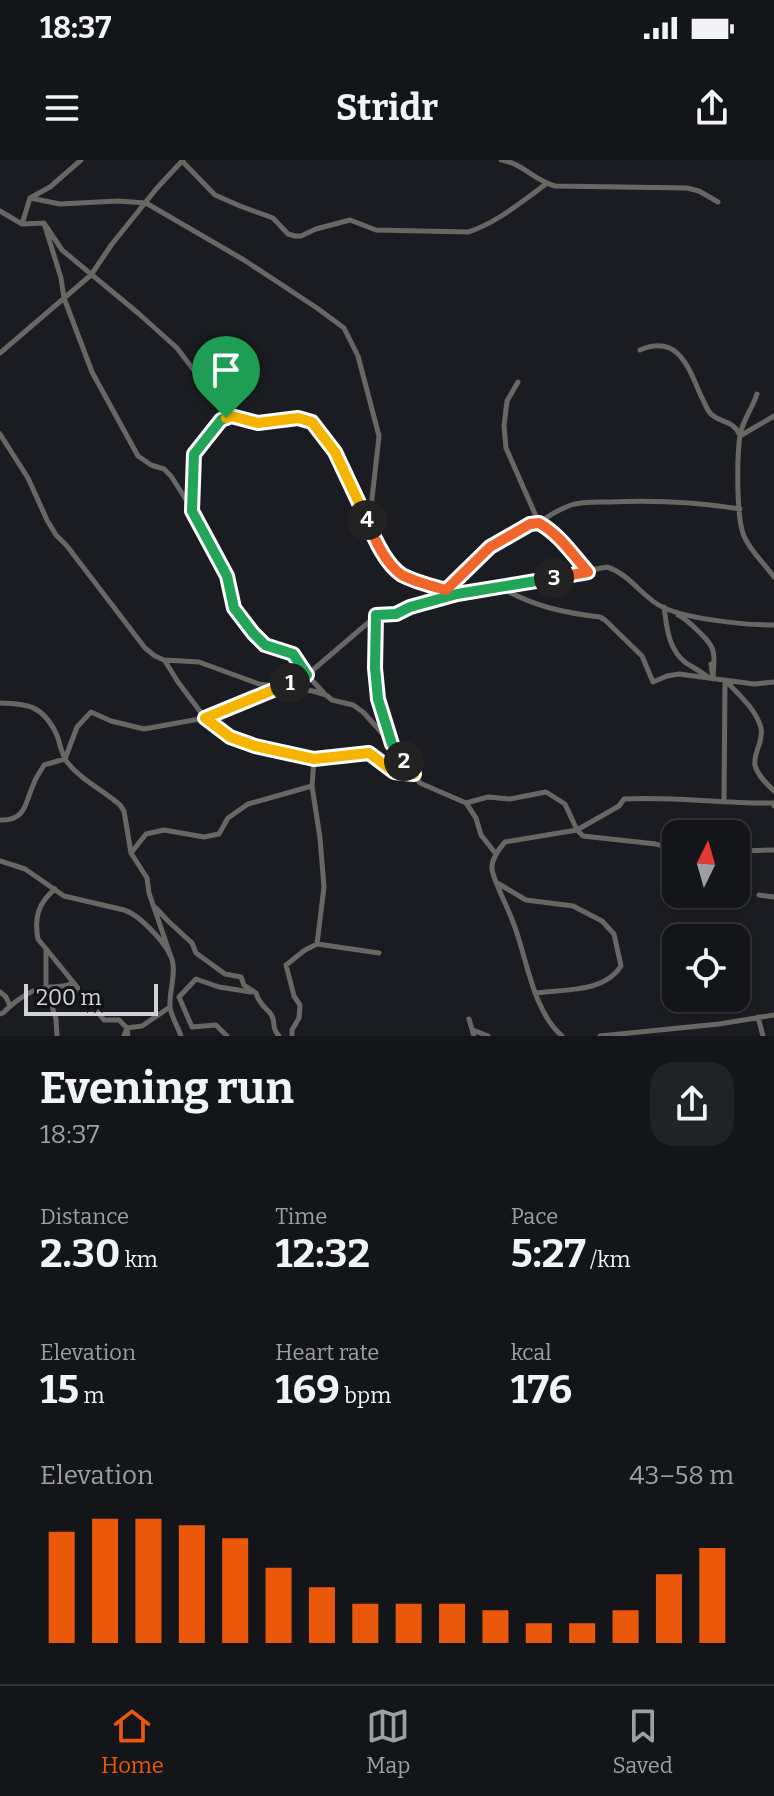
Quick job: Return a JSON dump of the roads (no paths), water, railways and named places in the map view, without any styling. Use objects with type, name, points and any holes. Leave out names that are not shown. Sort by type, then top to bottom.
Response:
[{"type":"street","points":[[22,224],[30,198],[50,187],[81,160]]},
{"type":"street","points":[[501,160],[519,165],[546,184],[555,186],[687,188],[718,202]]},
{"type":"street","points":[[0,353],[91,275],[112,244],[182,161],[215,195],[273,218],[288,234],[295,236],[350,220],[376,230],[468,232],[516,206],[546,184]]},
{"type":"street","points":[[30,198],[60,204],[146,203],[244,260],[344,328],[358,356],[379,436],[369,526]]},
{"type":"street","points":[[0,211],[22,224],[44,223]]},
{"type":"street","points":[[44,223],[62,250],[177,348],[226,418]]},
{"type":"street","points":[[44,223],[64,298],[92,372],[138,456],[171,476],[227,576],[234,608],[265,645],[293,654],[307,675],[332,700],[353,705],[363,712],[392,744],[420,783],[466,803],[476,818],[481,835],[496,854]]},
{"type":"street","points":[[640,350],[654,344],[666,345],[677,352],[711,414],[733,424],[740,436]]},
{"type":"street","points":[[518,382],[507,401],[504,426],[506,448],[539,523],[562,540],[588,572]]},
{"type":"street","points":[[757,394],[740,436],[740,509],[743,535],[774,577]]},
{"type":"street","points":[[192,511],[194,454],[221,420],[231,416],[258,423],[298,418],[312,422],[335,452],[365,513],[372,535],[390,564],[400,574],[457,594]]},
{"type":"street","points":[[740,436],[774,416]]},
{"type":"street","points":[[0,434],[28,478],[56,535],[145,648],[164,660],[213,665],[259,684],[326,695]]},
{"type":"street","points":[[0,444],[10,450]]},
{"type":"street","points":[[446,590],[490,547],[573,504],[630,500],[740,509]]},
{"type":"street","points":[[65,759],[77,727],[91,712],[111,721],[144,729],[205,718],[307,675],[376,615],[396,614],[457,594],[607,567],[664,607],[687,619],[707,637],[714,656],[711,679]]},
{"type":"street","points":[[501,587],[517,597],[549,609],[605,620],[642,656],[653,682],[679,674],[754,684],[774,682]]},
{"type":"street","points":[[664,607],[670,641],[676,653],[711,679]]},
{"type":"street","points":[[674,612],[751,625],[774,625]]},
{"type":"street","points":[[376,615],[375,675],[378,699],[392,744]]},
{"type":"street","points":[[164,660],[205,718],[230,737],[314,759],[369,753],[394,772],[414,774]]},
{"type":"street","points":[[711,664],[711,679]]},
{"type":"street","points":[[725,680],[750,708],[761,728],[755,768],[774,791]]},
{"type":"street","points":[[724,800],[725,680]]},
{"type":"street","points":[[0,703],[27,704],[41,711],[55,731],[65,759],[124,811],[131,853],[147,878],[149,893],[173,963],[170,1010],[181,1036]]},
{"type":"street","points":[[0,820],[9,820],[26,809],[34,783],[44,765],[65,759]]},
{"type":"street","points":[[314,759],[312,786],[324,887],[317,944]]},
{"type":"street","points":[[131,853],[146,834],[164,830],[204,837],[219,834],[228,818],[248,804],[312,786]]},
{"type":"street","points":[[466,803],[488,797],[510,799],[546,792],[565,804],[583,836],[662,846]]},
{"type":"street","points":[[562,1036],[554,1028],[535,993],[515,926],[492,868],[496,854],[505,842],[577,830],[619,806],[624,799],[724,800],[745,804],[773,803],[774,806]]},
{"type":"street","points":[[750,851],[774,850]]},
{"type":"street","points":[[0,861],[25,869],[64,896],[133,913],[144,921],[170,954]]},
{"type":"street","points":[[498,884],[526,900],[565,904],[588,912],[614,934],[621,966],[608,980],[597,985],[535,993]]},
{"type":"street","points":[[55,889],[39,910],[35,924],[38,939],[104,1020],[119,1020],[127,1028]]},
{"type":"street","points":[[759,895],[774,897]]},
{"type":"street","points":[[154,905],[192,943],[196,953],[225,974],[241,977],[244,985],[256,993],[259,1002],[272,1016],[273,1030],[279,1036]]},
{"type":"street","points":[[292,1036],[300,1005],[294,996],[286,965],[317,944],[379,953]]},
{"type":"street","points":[[46,948],[46,987],[56,1019],[57,1036]]},
{"type":"street","points":[[227,1036],[216,1025],[192,1027],[179,997],[196,979],[219,987],[256,993]]},
{"type":"street","points":[[0,1014],[19,997],[46,987],[62,988],[74,983]]},
{"type":"street","points":[[0,992],[10,1006]]},
{"type":"street","points":[[127,1028],[142,1026],[170,1007]]},
{"type":"street","points":[[600,1036],[706,1026],[774,1015]]},
{"type":"street","points":[[758,1017],[763,1036]]},
{"type":"street","points":[[469,1019],[474,1033],[488,1036]]},
{"type":"street","points":[[126,1036],[127,1028]]}]
